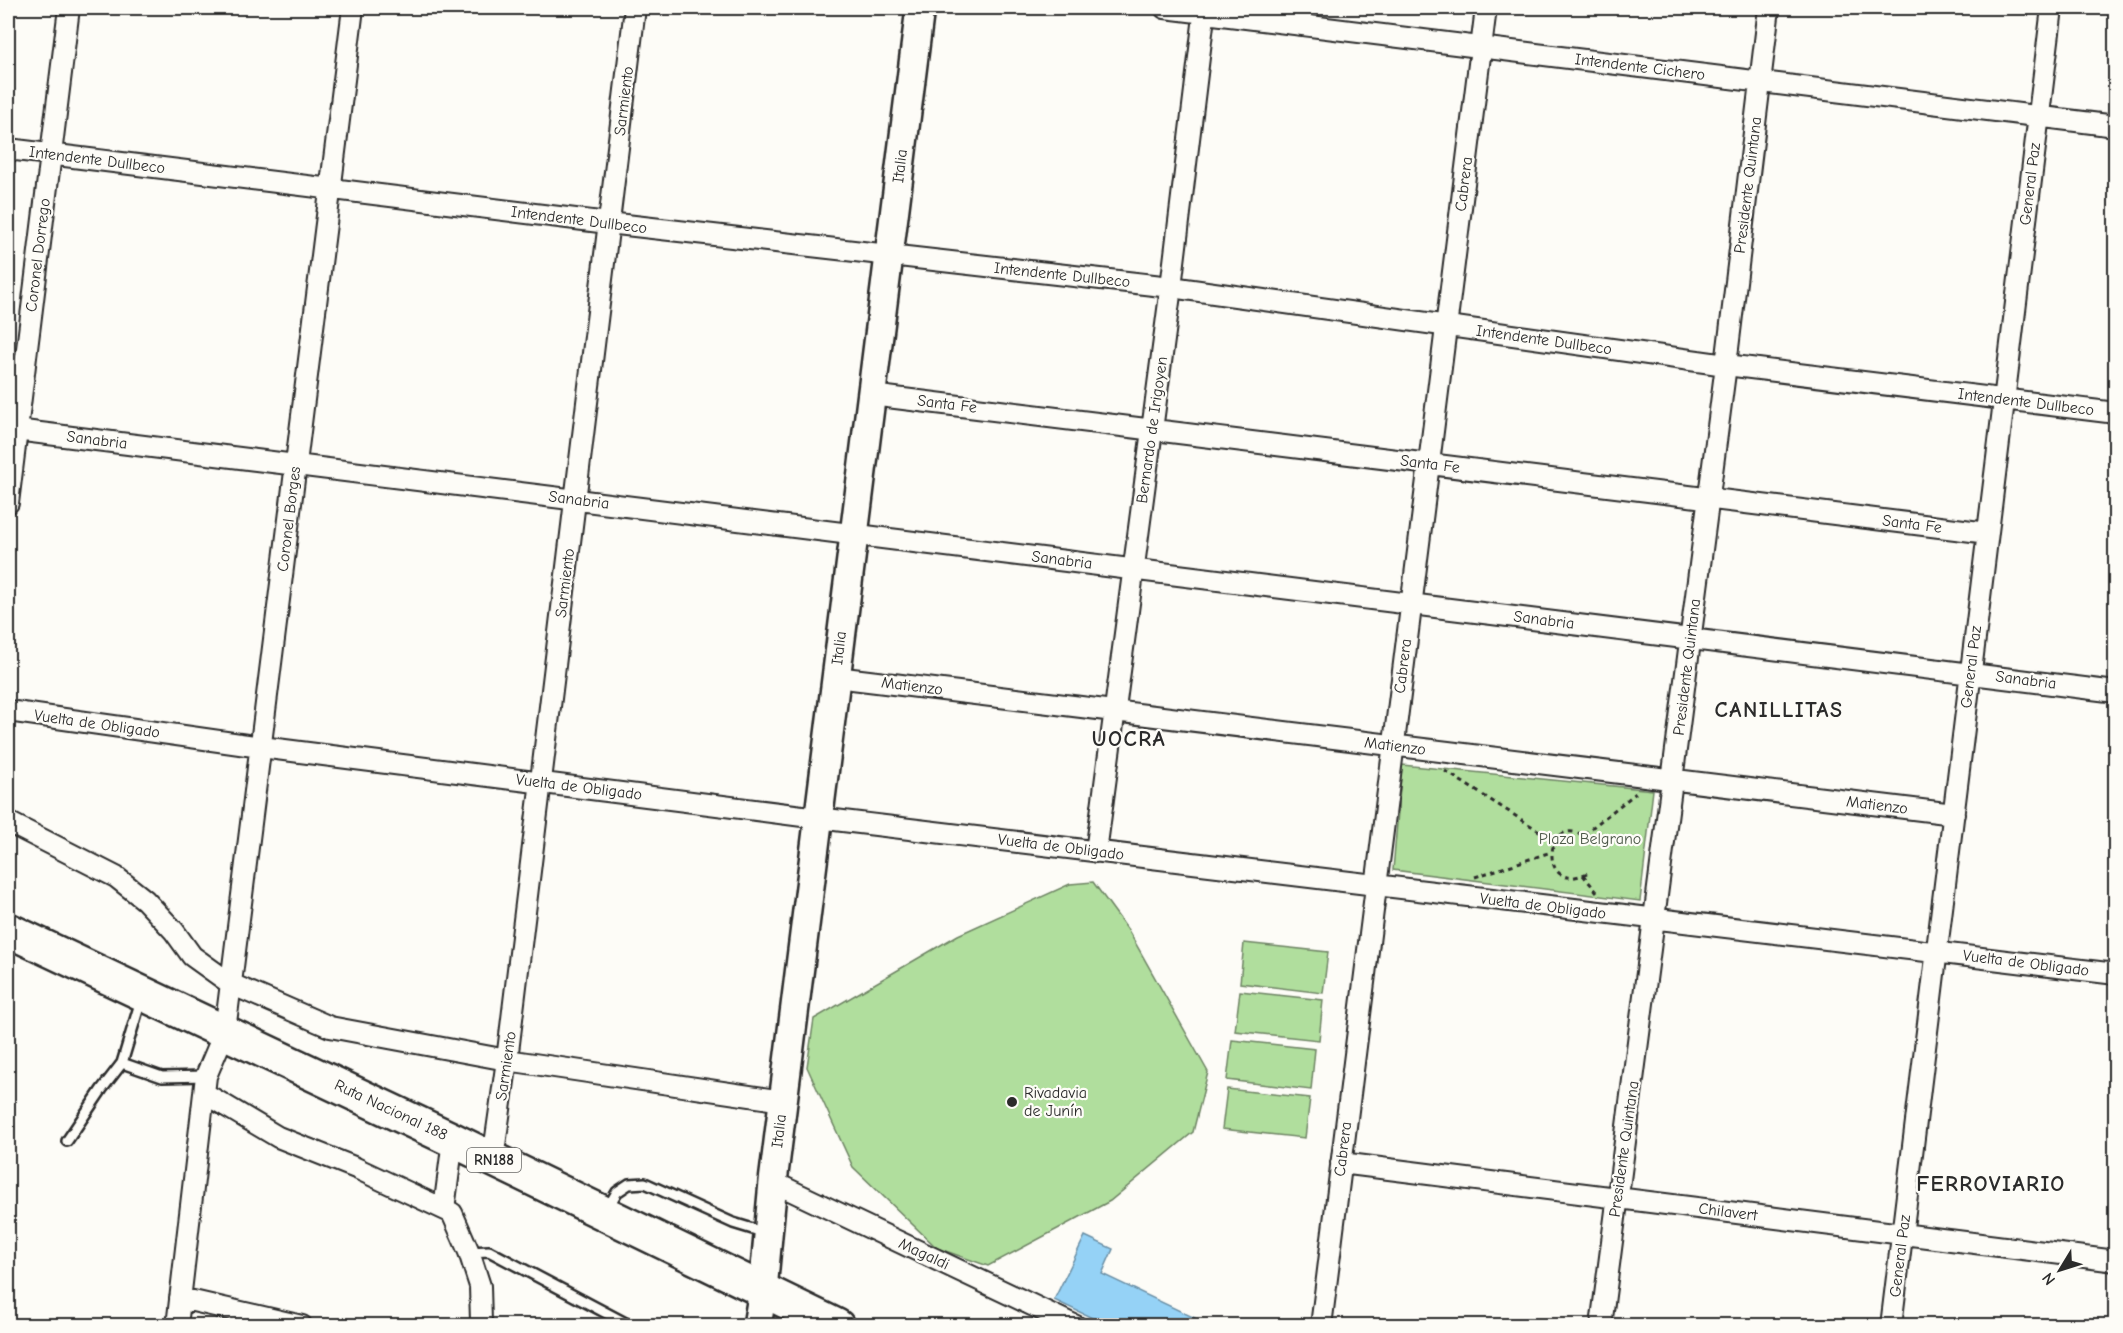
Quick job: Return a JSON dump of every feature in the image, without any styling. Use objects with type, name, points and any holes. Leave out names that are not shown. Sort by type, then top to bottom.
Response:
[{"type":"highway","name":"Ruta Nacional 188","points":[[8,930],[493,1159],[837,1326]]},
{"type":"street","name":"Coronel Dorrego","points":[[8,503],[12,430],[69,8]]},
{"type":"street","name":"Coronel Borges","points":[[177,1326],[205,1084],[225,1031],[354,8]]},
{"type":"street","name":"Sarmiento","points":[[493,1159],[635,8]]},
{"type":"street","name":"Italia","points":[[757,1326],[763,1290],[783,1101],[920,8]]},
{"type":"street","name":"Intendente Cichero","points":[[1166,8],[1205,10],[1481,47],[2115,126]]},
{"type":"street","name":"Cabrera","points":[[1321,1326],[1376,886],[1401,746],[1411,604],[1486,8]]},
{"type":"street","name":"Presidente Quintana","points":[[1601,1326],[1655,919],[1664,779],[1691,639],[1769,8]]},
{"type":"street","name":"General Paz","points":[[1891,1326],[2052,8]]},
{"type":"street","name":"Bernardo de Irigoyen","points":[[1096,852],[1172,287],[1205,10]]},
{"type":"street","name":"Intendente Dullbeco","points":[[8,149],[608,223],[1172,287],[1726,365],[2115,413]]},
{"type":"street","name":"Santa Fe","points":[[871,395],[1988,533]]},
{"type":"street","name":"Sanabria","points":[[12,430],[2115,692]]},
{"type":"street","name":"Matienzo","points":[[836,677],[1954,814]]},
{"type":"street","name":"Vuelta de Obligado","points":[[8,711],[261,747],[818,818],[2115,974]]},
{"type":"street","points":[[8,822],[116,877],[145,900],[174,931],[192,956],[231,984],[330,1027],[507,1060],[783,1101]]},
{"type":"street","points":[[205,1084],[278,1137],[356,1168],[452,1213],[470,1252],[480,1286],[481,1322],[478,1326]]},
{"type":"street","points":[[444,1209],[453,1140]]},
{"type":"street","name":"Chilavert","points":[[1341,1163],[2115,1261]]},
{"type":"street","name":"Magaldi","points":[[773,1182],[1076,1326]]},
{"type":"street","points":[[180,1298],[302,1326]]},
{"type":"lane","points":[[67,1141],[122,1063],[143,993]]},
{"type":"lane","points":[[122,1063],[162,1077],[205,1084]]},
{"type":"lane","points":[[605,1213],[617,1192],[629,1184],[645,1183],[733,1222],[768,1233]]},
{"type":"lane","points":[[470,1252],[489,1251],[631,1326]]},
{"type":"path","points":[[1401,746],[1555,841]]},
{"type":"path","points":[[1584,834],[1664,779]]},
{"type":"path","points":[[1587,873],[1580,877],[1564,876],[1553,866],[1551,852],[1555,841],[1563,834],[1569,832],[1584,834],[1589,839]]},
{"type":"path","points":[[1474,877],[1551,852]]},
{"type":"green space","name":"Plaza Belgrano","points":[[1402,765],[1653,790],[1640,901],[1393,870]]},
{"type":"green space","name":"Rivadavia de Junín","points":[[1093,882],[1128,930],[1208,1072],[1193,1132],[1110,1201],[988,1266],[937,1248],[853,1167],[807,1067],[814,1019],[958,935],[1070,884]]},
{"type":"green space","points":[[1244,943],[1328,952],[1323,993],[1240,983]]},
{"type":"green space","points":[[1240,991],[1323,1000],[1319,1040],[1235,1031]]},
{"type":"green space","points":[[1232,1040],[1315,1049],[1311,1090],[1227,1080]]},
{"type":"green space","points":[[1227,1089],[1310,1098],[1305,1138],[1222,1129]]},
{"type":"water","points":[[1085,1236],[1113,1249],[1102,1274],[1195,1318],[1191,1325],[1107,1325],[1054,1300]]},
{"type":"place","name":"Rivadavia de Junín","points":[[1012,1102]]},
{"type":"district","name":"CANILLITAS","points":[[1779,710]]},
{"type":"district","name":"UOCRA","points":[[1129,739]]},
{"type":"district","name":"FERROVIARIO","points":[[1991,1184]]}]
